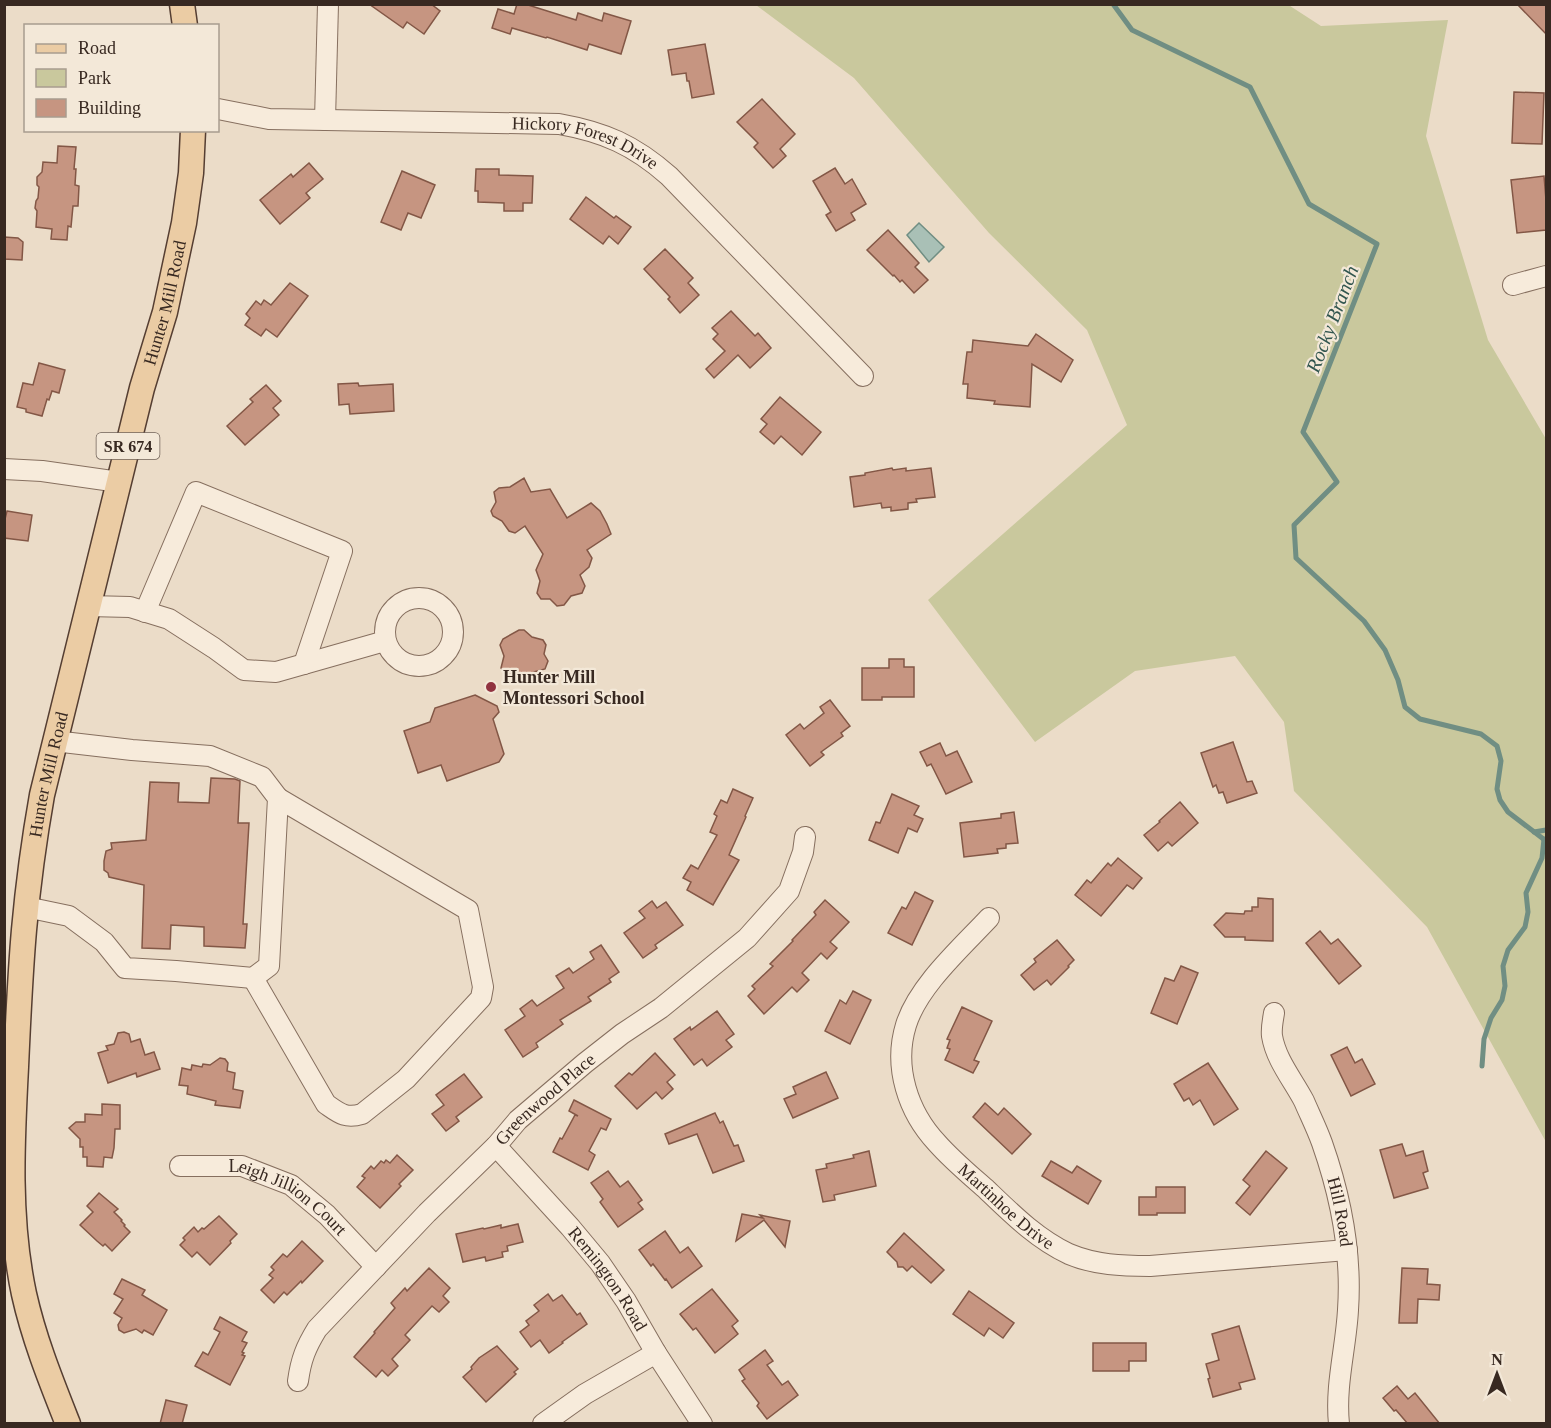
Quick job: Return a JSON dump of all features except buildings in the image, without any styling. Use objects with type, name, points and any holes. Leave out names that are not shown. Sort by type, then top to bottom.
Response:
[{"type":"main road","points":[[182,4],[185,24]]},
{"type":"main road","name":"Hunter Mill Road","points":[[69,1424],[34,1335],[16,1247],[12,1195],[11,1025],[31,860],[42,795],[142,388],[165,312],[184,223],[191,173],[193,132]]},
{"type":"street","points":[[325,120],[328,4]]},
{"type":"street","name":"Hickory Forest Drive","points":[[219,110],[269,119],[559,124],[585,129],[620,142],[655,164],[669,176],[862,376]]},
{"type":"street","points":[[1513,285],[1546,276]]},
{"type":"street","points":[[4,469],[42,471],[119,482]]},
{"type":"street","points":[[145,612],[196,492],[342,551],[304,664]]},
{"type":"street","points":[[88,606],[130,607],[169,619],[244,670],[276,672],[385,641]]},
{"type":"street","points":[[54,741],[210,756],[262,777],[278,798],[468,910],[483,987],[481,998],[406,1079],[362,1114],[353,1116],[340,1114],[326,1104],[253,978]]},
{"type":"street","points":[[26,907],[69,916],[104,942],[125,968],[253,978],[269,966],[278,798]]},
{"type":"street","name":"Greenwood Place","points":[[298,1381],[300,1363],[317,1329],[427,1213],[496,1146],[518,1120],[585,1063],[669,1002],[747,938],[789,891],[803,852],[805,837]]},
{"type":"street","name":"Martinhoe Drive","points":[[990,918],[950,959],[913,1006],[905,1026],[901,1068],[911,1105],[923,1126],[937,1143],[1024,1226],[1048,1243],[1071,1254],[1097,1263],[1123,1266],[1150,1266],[1347,1250]]},
{"type":"street","name":"Hill Road","points":[[1274,1013],[1272,1034],[1276,1052],[1304,1101],[1321,1140],[1335,1182],[1344,1222],[1349,1280],[1348,1312],[1338,1385],[1339,1424]]},
{"type":"street","name":"Remington Road","points":[[496,1146],[600,1263],[702,1424]]},
{"type":"street","name":"Leigh Jillion Court","points":[[180,1166],[242,1166],[291,1185],[327,1215],[376,1267]]},
{"type":"street","points":[[543,1424],[585,1394],[656,1353]]},
{"type":"green space","points":[[1287,4],[1321,26],[1448,20],[1426,136],[1488,340],[1546,439],[1546,1142],[1427,927],[1294,791],[1284,722],[1235,656],[1135,671],[1035,742],[928,600],[1127,425],[1087,330],[989,233],[854,78],[756,5]]},
{"type":"shaded area","points":[[919,223],[944,247],[929,262],[907,235]]},
{"type":"waterway","name":"Rocky Branch","points":[[1113,4],[1132,30],[1250,87],[1309,204],[1377,244],[1303,432],[1337,482],[1294,525],[1296,558],[1364,621],[1385,650],[1398,680],[1405,707],[1420,719],[1481,734],[1497,746],[1501,761],[1497,789],[1500,800],[1508,812],[1546,841]]},
{"type":"waterway","points":[[1534,832],[1546,830]]},
{"type":"waterway","points":[[1482,1066],[1484,1039],[1491,1018],[1502,1000],[1505,986],[1503,966],[1508,950],[1525,927],[1528,912],[1526,893],[1542,858],[1544,839]]},
{"type":"place","name":"Hunter Mill Montessori School","points":[[491,687]]}]
